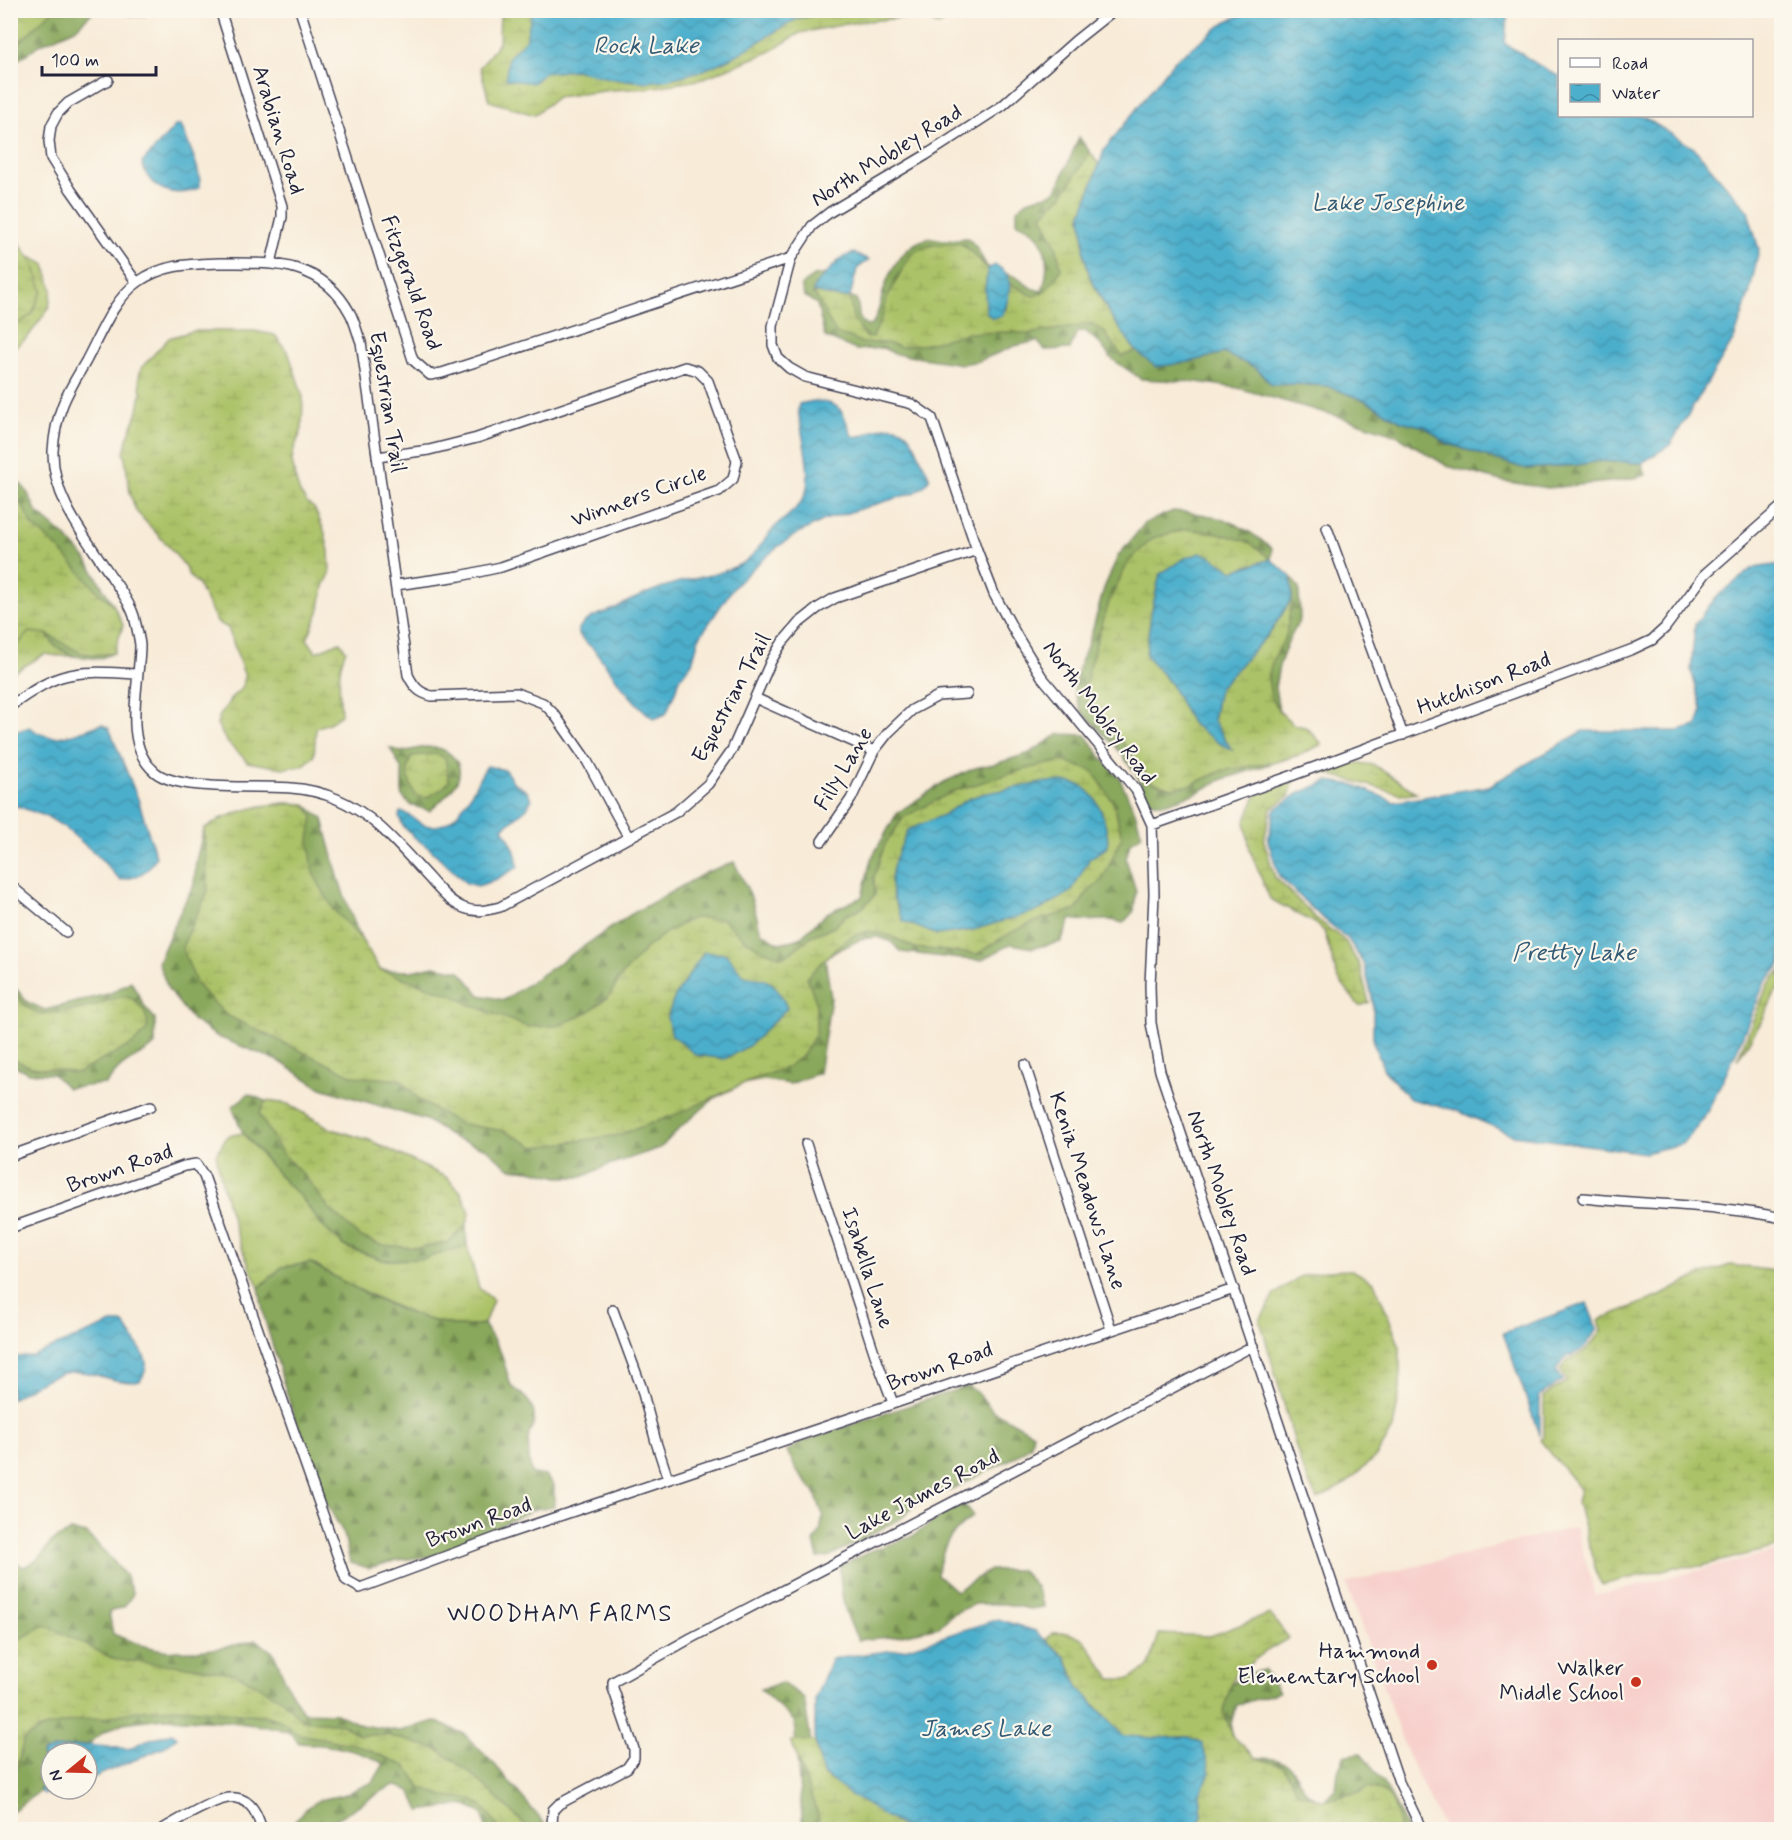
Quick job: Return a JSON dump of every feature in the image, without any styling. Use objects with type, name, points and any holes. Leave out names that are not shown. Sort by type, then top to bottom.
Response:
[{"type":"street","name":"Arabian Road","points":[[220,10],[282,206],[282,217],[270,262]]},
{"type":"street","name":"Fitzgerald Road","points":[[300,10],[413,360],[430,375],[442,374],[791,258]]},
{"type":"street","name":"North Mobley Road","points":[[1114,10],[1075,41],[1002,106],[926,155],[830,212],[812,226],[791,258],[773,326],[773,345],[778,358],[789,368],[805,377],[912,404],[932,418],[994,594],[1042,677],[1136,789],[1152,825],[1154,894],[1149,985],[1151,1023],[1160,1071],[1399,1782],[1422,1830]]},
{"type":"street","points":[[108,80],[68,103],[58,113],[51,126],[49,141],[51,158],[136,283]]},
{"type":"street","name":"Equestrian Trail","points":[[628,838],[586,761],[555,715],[543,703],[517,693],[432,696],[423,694],[415,688],[408,675],[361,342],[351,314],[336,294],[317,278],[296,267],[270,262],[181,264],[158,271],[136,283],[117,304],[64,403],[56,427],[53,453],[56,481],[66,508],[125,596],[133,614],[140,645],[136,674],[136,741],[144,760],[157,774],[180,783],[292,788],[317,792],[340,800],[378,825],[447,897],[465,908],[482,911],[500,907],[628,838],[676,812],[708,784],[732,750],[771,661],[782,643],[799,623],[818,608],[836,598],[977,550]]},
{"type":"street","name":"Winners Circle","points":[[377,457],[429,450],[477,438],[686,367],[698,371],[708,381],[737,461],[734,479],[719,491],[501,567],[460,576],[396,585]]},
{"type":"street","name":"Hutchison Road","points":[[1152,825],[1403,735],[1652,640],[1665,628],[1706,573],[1782,506]]},
{"type":"street","points":[[1327,528],[1403,735]]},
{"type":"street","points":[[10,706],[39,687],[65,676],[99,673],[136,674]]},
{"type":"street","name":"Filly Lane","points":[[822,841],[851,799],[874,751],[888,733],[912,710],[938,696],[967,694]]},
{"type":"street","points":[[755,698],[874,751]]},
{"type":"street","points":[[10,885],[66,932]]},
{"type":"street","name":"Kenia Meadows Lane","points":[[1025,1065],[1112,1329]]},
{"type":"street","points":[[10,1156],[151,1106]]},
{"type":"street","name":"Isabella Lane","points":[[806,1144],[893,1403]]},
{"type":"street","name":"Brown Road","points":[[10,1228],[184,1166],[196,1164],[204,1176],[346,1580],[360,1588],[500,1536],[1234,1289]]},
{"type":"street","points":[[1583,1198],[1722,1209],[1782,1218]]},
{"type":"street","points":[[613,1310],[641,1386],[668,1479]]},
{"type":"street","name":"Lake James Road","points":[[555,1830],[552,1824],[553,1810],[559,1804],[627,1768],[634,1758],[634,1749],[613,1688],[614,1682],[744,1611],[1253,1346]]},
{"type":"street","points":[[161,1830],[213,1802],[235,1797],[250,1805],[258,1817],[261,1830]]},
{"type":"shaded area","name":"Walker Middle School","points":[[1576,1527],[1595,1594],[1781,1550],[1781,1829],[1444,1829],[1408,1756],[1346,1583]]},
{"type":"green space","points":[[11,10],[52,10],[52,11],[11,50]]},
{"type":"green space","points":[[11,11],[94,11],[75,29],[39,45],[11,65]]},
{"type":"green space","points":[[113,11],[146,11],[144,16],[134,16]]},
{"type":"green space","name":"Rock Lake","points":[[500,11],[966,11],[938,26],[923,16],[857,22],[800,33],[769,52],[699,80],[649,88],[557,97],[534,115],[489,101],[480,67],[499,43]]},
{"type":"green space","points":[[1079,137],[1099,165],[1189,362],[1224,353],[1256,368],[1272,385],[1327,386],[1366,401],[1401,421],[1425,427],[1446,443],[1526,469],[1598,461],[1642,463],[1646,475],[1620,481],[1548,488],[1501,481],[1447,466],[1397,435],[1238,388],[1197,382],[1141,379],[1112,359],[1085,331],[1077,332],[1070,349],[1045,350],[1037,341],[1015,346],[979,361],[962,364],[895,354],[883,348],[856,350],[825,337],[817,304],[804,296],[801,286],[813,276],[827,274],[815,285],[840,298],[855,298],[860,319],[866,326],[872,325],[877,316],[888,278],[897,262],[915,244],[931,238],[945,240],[968,238],[988,268],[985,289],[1009,283],[1007,274],[1016,277],[1031,288],[1042,291],[1046,276],[1043,245],[1034,232],[1017,223],[1017,209],[1030,199],[1051,194],[1057,189]]},
{"type":"green space","points":[[1090,152],[1099,165],[1081,216],[1084,254],[1090,277],[1104,305],[1136,351],[1122,356],[1104,332],[1092,324],[1027,334],[967,333],[927,344],[901,347],[887,343],[862,343],[837,334],[830,324],[813,292],[840,298],[850,297],[853,319],[867,338],[873,337],[883,315],[886,300],[909,257],[928,246],[959,243],[967,248],[988,268],[985,289],[1006,309],[1009,283],[1033,296],[1042,292],[1053,282],[1061,269],[1056,245],[1042,215],[1062,196]]},
{"type":"green space","points":[[11,231],[34,264],[42,291],[32,314],[11,329]]},
{"type":"green space","points":[[11,248],[45,264],[52,289],[49,308],[28,337],[11,350]]},
{"type":"green space","points":[[193,331],[254,331],[275,335],[289,354],[303,397],[302,429],[292,461],[300,493],[314,508],[324,530],[329,551],[330,574],[324,586],[319,612],[307,639],[316,652],[340,642],[346,650],[340,674],[341,715],[316,728],[314,756],[303,766],[283,768],[247,762],[225,739],[217,724],[219,717],[232,697],[242,688],[245,677],[228,628],[217,622],[197,583],[189,576],[184,565],[136,511],[130,493],[124,452],[138,411],[141,368],[169,338]]},
{"type":"green space","points":[[10,472],[26,490],[37,512],[66,537],[86,559],[113,604],[123,625],[114,653],[99,659],[73,656],[55,646],[36,619],[11,545]]},
{"type":"green space","points":[[10,493],[23,507],[32,525],[60,550],[100,594],[113,604],[123,625],[114,653],[94,655],[79,652],[47,634],[29,632],[11,652]]},
{"type":"green space","points":[[1173,511],[1202,514],[1226,520],[1249,531],[1272,549],[1271,559],[1233,571],[1292,598],[1291,577],[1299,588],[1300,619],[1287,644],[1275,687],[1279,711],[1293,725],[1307,728],[1322,744],[1302,754],[1221,780],[1196,793],[1164,804],[1150,801],[1135,772],[1116,747],[1081,711],[1074,690],[1078,670],[1092,632],[1104,588],[1118,556],[1145,523]]},
{"type":"green space","points":[[1186,529],[1218,533],[1249,542],[1271,559],[1233,571],[1212,557],[1161,574],[1151,614],[1146,655],[1170,683],[1191,723],[1231,749],[1213,720],[1219,688],[1272,630],[1292,598],[1286,636],[1272,662],[1268,678],[1271,697],[1279,711],[1293,724],[1307,728],[1322,744],[1302,754],[1273,762],[1221,771],[1190,785],[1172,788],[1152,782],[1117,735],[1088,707],[1086,681],[1110,599],[1129,561],[1153,538]]},
{"type":"green space","points":[[10,545],[55,646],[73,656],[45,654],[11,674]]},
{"type":"green space","points":[[1059,734],[1086,735],[1120,779],[1135,812],[1142,835],[1130,843],[1126,859],[1136,891],[1134,911],[1123,923],[1110,920],[1071,919],[1061,942],[1033,948],[1011,944],[982,960],[901,952],[890,941],[877,937],[861,939],[825,957],[831,998],[819,1073],[790,1084],[764,1080],[742,1084],[715,1098],[660,1148],[606,1166],[582,1177],[559,1177],[509,1168],[487,1149],[454,1138],[426,1120],[321,1088],[279,1061],[218,1037],[192,1020],[168,989],[158,962],[194,885],[196,860],[204,829],[222,818],[261,806],[285,803],[305,804],[323,819],[350,912],[361,939],[380,970],[411,971],[434,966],[460,971],[480,995],[504,1000],[630,915],[707,872],[734,862],[750,894],[761,932],[779,943],[798,939],[827,913],[862,897],[871,859],[897,813],[944,782],[975,768],[1030,753]]},
{"type":"green space","points":[[425,747],[447,752],[458,765],[459,773],[454,787],[430,811],[411,805],[402,796],[402,770],[390,748],[401,752]]},
{"type":"green space","points":[[436,754],[445,758],[449,781],[443,788],[427,798],[416,796],[408,776],[408,766],[412,756]]},
{"type":"green space","points":[[1062,761],[1093,771],[1113,802],[1122,836],[1103,879],[1086,894],[1076,910],[1024,926],[977,954],[915,948],[891,936],[868,931],[851,937],[838,946],[807,977],[816,1002],[816,1033],[804,1054],[787,1067],[742,1084],[685,1111],[619,1135],[535,1147],[504,1131],[458,1123],[420,1101],[401,1080],[353,1076],[226,1015],[197,985],[182,947],[208,891],[204,829],[228,816],[252,808],[277,804],[305,804],[313,816],[309,839],[313,873],[333,909],[361,939],[380,970],[452,995],[528,1027],[557,1026],[587,1013],[609,996],[623,974],[646,948],[667,932],[693,918],[723,919],[743,938],[762,950],[781,957],[789,954],[811,936],[834,927],[846,915],[861,909],[875,895],[874,877],[885,844],[904,817],[954,791],[1022,770]]},
{"type":"green space","points":[[1345,761],[1374,765],[1417,793],[1404,795],[1317,771]]},
{"type":"green space","points":[[1295,779],[1289,796],[1271,809],[1264,841],[1275,877],[1316,918],[1345,941],[1360,966],[1369,1003],[1359,1006],[1338,979],[1324,931],[1315,923],[1270,899],[1250,851],[1245,821],[1257,793]]},
{"type":"green space","points":[[1781,970],[1781,988],[1775,993],[1762,1021],[1737,1060],[1767,986]]},
{"type":"green space","points":[[10,981],[27,1002],[45,1010],[111,993],[131,981],[145,1007],[155,1019],[155,1045],[123,1065],[106,1084],[67,1088],[53,1074],[29,1073],[11,1064]]},
{"type":"green space","points":[[11,988],[26,1006],[39,1013],[56,1013],[94,1006],[122,997],[128,998],[142,1008],[147,1030],[133,1044],[78,1073],[31,1067],[11,1058]]},
{"type":"green space","points":[[248,1094],[266,1101],[288,1104],[331,1129],[369,1140],[446,1177],[460,1191],[470,1212],[466,1226],[467,1246],[422,1259],[383,1260],[346,1247],[321,1225],[302,1198],[243,1133],[232,1107]]},
{"type":"green space","points":[[266,1101],[288,1104],[331,1129],[369,1140],[446,1177],[460,1191],[470,1212],[466,1226],[448,1242],[419,1248],[381,1245],[359,1236],[328,1207],[307,1179],[282,1153],[259,1114]]},
{"type":"green space","points":[[243,1133],[302,1198],[321,1225],[346,1247],[383,1260],[422,1259],[467,1246],[479,1288],[493,1300],[484,1324],[462,1327],[423,1319],[344,1283],[311,1263],[282,1267],[259,1288],[233,1222],[216,1154],[227,1136]]},
{"type":"green space","points":[[311,1263],[364,1293],[423,1318],[461,1326],[484,1324],[501,1353],[511,1386],[524,1396],[533,1410],[534,1423],[528,1444],[531,1473],[545,1476],[554,1485],[554,1506],[535,1509],[438,1556],[398,1560],[369,1568],[350,1563],[344,1534],[325,1501],[292,1411],[264,1317],[259,1288],[282,1267]]},
{"type":"green space","points":[[1730,1265],[1781,1272],[1781,1546],[1701,1566],[1675,1567],[1602,1585],[1598,1578],[1577,1502],[1580,1489],[1540,1440],[1544,1436],[1544,1396],[1567,1381],[1560,1370],[1567,1361],[1588,1349],[1601,1330],[1598,1320],[1660,1296],[1698,1276]]},
{"type":"green space","points":[[1352,1270],[1374,1282],[1388,1315],[1400,1348],[1400,1389],[1393,1429],[1377,1455],[1347,1483],[1317,1500],[1301,1465],[1260,1320],[1274,1295],[1299,1277],[1324,1271]]},
{"type":"green space","points":[[967,1386],[977,1392],[993,1411],[1033,1433],[1031,1445],[1013,1458],[956,1487],[922,1499],[903,1517],[861,1540],[828,1557],[818,1558],[814,1542],[820,1532],[823,1515],[814,1491],[798,1473],[787,1451],[799,1443]]},
{"type":"green space","points":[[964,1504],[973,1516],[957,1529],[948,1541],[937,1574],[956,1591],[990,1570],[1021,1570],[1036,1587],[1044,1607],[1030,1609],[1005,1604],[975,1604],[952,1614],[939,1627],[892,1637],[858,1640],[844,1604],[840,1566],[873,1550],[913,1536],[948,1511]]},
{"type":"green space","points":[[71,1531],[87,1534],[125,1575],[133,1594],[124,1607],[109,1612],[113,1634],[148,1647],[175,1651],[216,1649],[256,1640],[274,1653],[288,1687],[303,1712],[336,1713],[361,1725],[400,1731],[435,1721],[464,1734],[495,1765],[549,1829],[486,1829],[482,1813],[464,1805],[420,1811],[411,1791],[394,1785],[335,1819],[310,1828],[295,1829],[291,1825],[303,1811],[319,1800],[343,1795],[373,1782],[384,1764],[343,1749],[299,1743],[290,1733],[276,1728],[223,1721],[163,1718],[123,1723],[104,1732],[92,1741],[39,1741],[39,1792],[11,1812],[11,1560],[24,1567],[40,1558],[51,1542]]},
{"type":"green space","points":[[1270,1614],[1289,1638],[1265,1652],[1234,1676],[1223,1711],[1233,1736],[1256,1758],[1283,1766],[1297,1792],[1323,1801],[1359,1792],[1368,1787],[1384,1792],[1395,1807],[1400,1829],[1197,1829],[1202,1815],[1200,1793],[1210,1773],[1202,1744],[1189,1737],[1123,1736],[1079,1688],[1065,1657],[1046,1640],[1052,1633],[1069,1633],[1084,1640],[1111,1679],[1130,1679],[1149,1666],[1159,1634],[1210,1636]]},
{"type":"green space","points":[[45,1625],[116,1660],[195,1667],[237,1674],[281,1699],[302,1720],[342,1724],[359,1735],[386,1735],[437,1749],[473,1775],[527,1829],[499,1829],[482,1805],[466,1798],[444,1796],[421,1788],[406,1766],[356,1745],[300,1734],[280,1720],[263,1715],[176,1708],[141,1710],[43,1728],[24,1739],[11,1789],[11,1641],[15,1642]]},
{"type":"green space","points":[[1264,1670],[1279,1692],[1237,1705],[1232,1721],[1232,1732],[1246,1757],[1268,1758],[1284,1762],[1293,1770],[1309,1794],[1323,1801],[1336,1788],[1338,1772],[1344,1756],[1360,1753],[1387,1789],[1407,1829],[1197,1830],[1216,1700],[1242,1675]]},
{"type":"green space","points":[[782,1683],[804,1698],[814,1761],[890,1829],[803,1829],[794,1721],[760,1689]]},
{"type":"green space","points":[[791,1741],[815,1741],[823,1775],[906,1829],[817,1829],[819,1818]]},
{"type":"water","name":"Rock Lake","points":[[532,10],[837,11],[798,18],[735,56],[704,70],[666,80],[647,82],[613,79],[575,70],[544,73],[533,83],[506,79],[508,58],[526,39]]},
{"type":"water","name":"Lake Josephine","points":[[1254,10],[1510,11],[1505,44],[1558,76],[1558,117],[1644,117],[1694,148],[1748,211],[1759,250],[1750,291],[1735,337],[1670,445],[1642,463],[1598,461],[1526,469],[1446,443],[1425,427],[1401,421],[1366,401],[1327,386],[1272,385],[1256,368],[1224,353],[1156,367],[1136,351],[1110,315],[1090,277],[1084,254],[1081,216],[1104,150],[1174,61],[1227,21]]},
{"type":"water","points":[[176,125],[181,125],[200,180],[200,187],[182,193],[157,186],[142,163]]},
{"type":"water","points":[[854,253],[869,260],[857,269],[850,297],[840,298],[813,292],[815,285],[841,258]]},
{"type":"water","points":[[996,265],[1007,275],[1009,291],[1002,316],[992,318],[986,312],[985,289],[988,268]]},
{"type":"water","points":[[814,401],[837,407],[852,436],[861,436],[883,427],[902,429],[915,444],[930,478],[916,492],[824,520],[779,546],[753,568],[733,588],[699,638],[692,663],[681,677],[666,714],[654,719],[629,695],[595,651],[581,637],[578,630],[590,618],[630,600],[676,583],[730,569],[746,561],[804,497],[808,474],[798,410],[799,404]]},
{"type":"water","points":[[1201,553],[1212,557],[1233,571],[1271,559],[1291,577],[1292,598],[1272,630],[1219,688],[1213,720],[1232,750],[1191,723],[1170,683],[1146,655],[1151,614],[1160,574],[1185,558]]},
{"type":"water","name":"Pretty Lake","points":[[1781,564],[1781,965],[1764,984],[1735,1055],[1703,1120],[1682,1144],[1645,1153],[1513,1135],[1455,1110],[1410,1099],[1384,1070],[1373,1042],[1373,1002],[1364,964],[1348,939],[1319,915],[1279,876],[1268,841],[1274,810],[1301,792],[1328,781],[1355,785],[1394,802],[1489,786],[1583,731],[1678,731],[1697,726],[1702,709],[1691,670],[1695,624],[1716,597],[1753,568]]},
{"type":"water","points":[[102,724],[109,728],[138,799],[156,857],[141,874],[120,880],[97,855],[64,827],[48,817],[11,804],[11,733],[30,727],[38,733],[56,737],[74,734]]},
{"type":"water","points":[[487,766],[505,770],[514,783],[527,791],[532,799],[527,808],[503,828],[515,852],[518,867],[495,880],[478,886],[466,883],[415,838],[403,826],[399,817],[400,812],[407,814],[425,825],[437,826],[447,822],[456,816]]},
{"type":"water","points":[[1047,782],[1069,782],[1084,788],[1096,801],[1104,819],[1108,847],[1090,858],[1071,892],[1040,910],[973,930],[937,935],[903,921],[892,894],[891,878],[896,857],[908,830],[943,815],[968,799],[982,794]]},
{"type":"water","points":[[704,952],[726,954],[744,976],[772,983],[787,1008],[750,1045],[725,1059],[696,1055],[672,1035],[667,1018],[675,996]]},
{"type":"water","points":[[1587,1303],[1597,1329],[1585,1348],[1564,1359],[1556,1370],[1563,1380],[1540,1395],[1540,1437],[1503,1333]]},
{"type":"water","points":[[112,1323],[124,1323],[145,1358],[145,1373],[140,1381],[125,1382],[80,1372],[62,1373],[44,1380],[11,1399],[11,1357],[32,1356]]},
{"type":"water","name":"James Lake","points":[[998,1619],[1035,1631],[1065,1657],[1079,1688],[1123,1736],[1189,1737],[1202,1743],[1210,1773],[1200,1793],[1202,1815],[1197,1829],[906,1829],[849,1794],[823,1774],[815,1741],[815,1699],[832,1658],[905,1649]]},
{"type":"water","points":[[172,1733],[177,1737],[163,1748],[99,1775],[99,1746],[128,1749],[147,1740]]},
{"type":"place","name":"Hammond Elementary School","points":[[1432,1665]]},
{"type":"place","name":"Walker Middle School","points":[[1636,1682]]},
{"type":"district","name":"WOODHAM FARMS","points":[[560,1614]]}]
